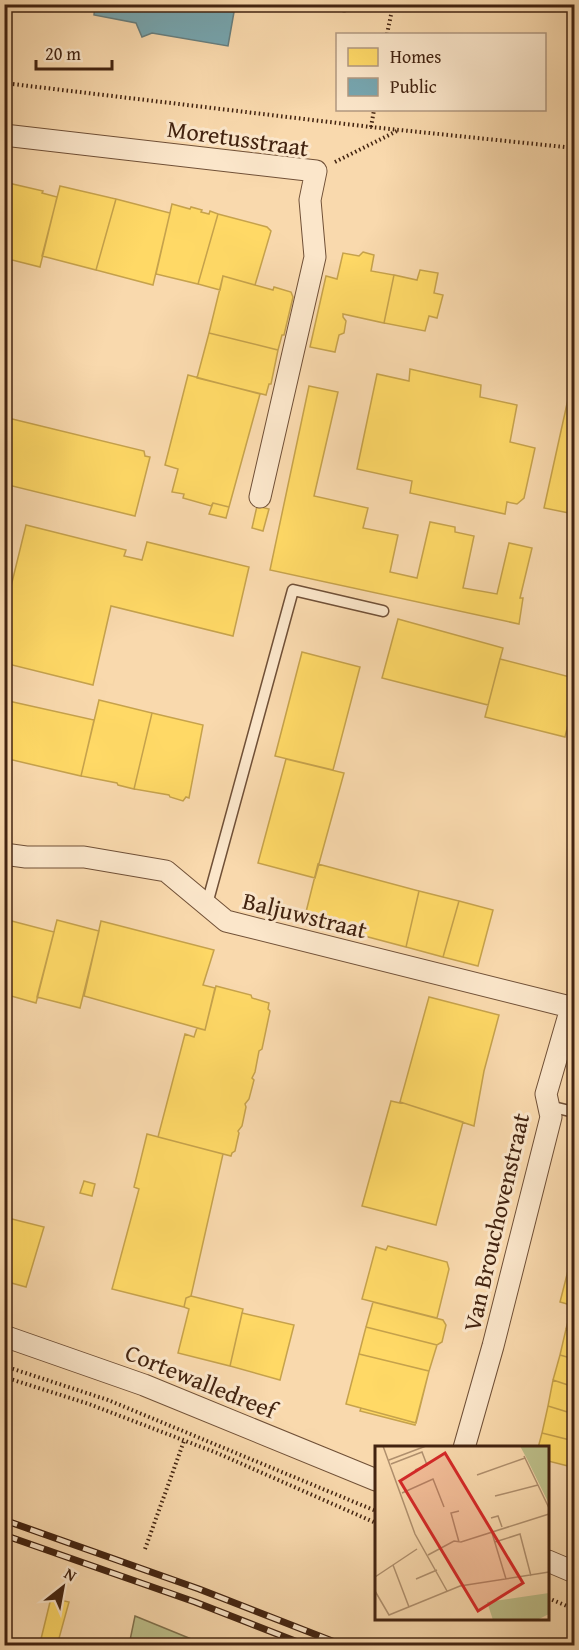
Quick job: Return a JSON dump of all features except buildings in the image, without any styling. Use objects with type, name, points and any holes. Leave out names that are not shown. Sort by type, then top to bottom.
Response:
[{"type":"street","name":"Moretusstraat","points":[[4,135],[316,171],[310,200],[315,257],[260,497]]},
{"type":"street","name":"Baljuwstraat","points":[[4,854],[26,857],[84,857],[166,871],[226,921],[573,1008]]},
{"type":"street","name":"Van Brouchovenstraat","points":[[465,1446],[551,1117],[546,1094],[573,1008]]},
{"type":"street","name":"Cortewalledreef","points":[[4,1336],[144,1384],[375,1480]]},
{"type":"street","points":[[549,1561],[574,1572]]},
{"type":"lane","points":[[334,4],[344,6],[344,4]]},
{"type":"lane","points":[[207,904],[293,590],[383,611]]},
{"type":"lane","points":[[549,1106],[574,1113]]},
{"type":"path","points":[[387,33],[391,15]]},
{"type":"path","points":[[4,83],[371,127],[574,148]]},
{"type":"path","points":[[371,127],[374,111]]},
{"type":"path","points":[[316,171],[399,130]]},
{"type":"path","points":[[4,1366],[118,1404],[375,1511]]},
{"type":"path","points":[[4,1377],[89,1404],[217,1453],[375,1523]]},
{"type":"path","points":[[145,1549],[184,1441]]},
{"type":"path","points":[[549,1598],[574,1609]]},
{"type":"green space","points":[[135,1616],[206,1645],[129,1645]]},
{"type":"railway","points":[[4,1520],[199,1589],[345,1646]]},
{"type":"railway","points":[[4,1535],[195,1602],[308,1646]]}]
